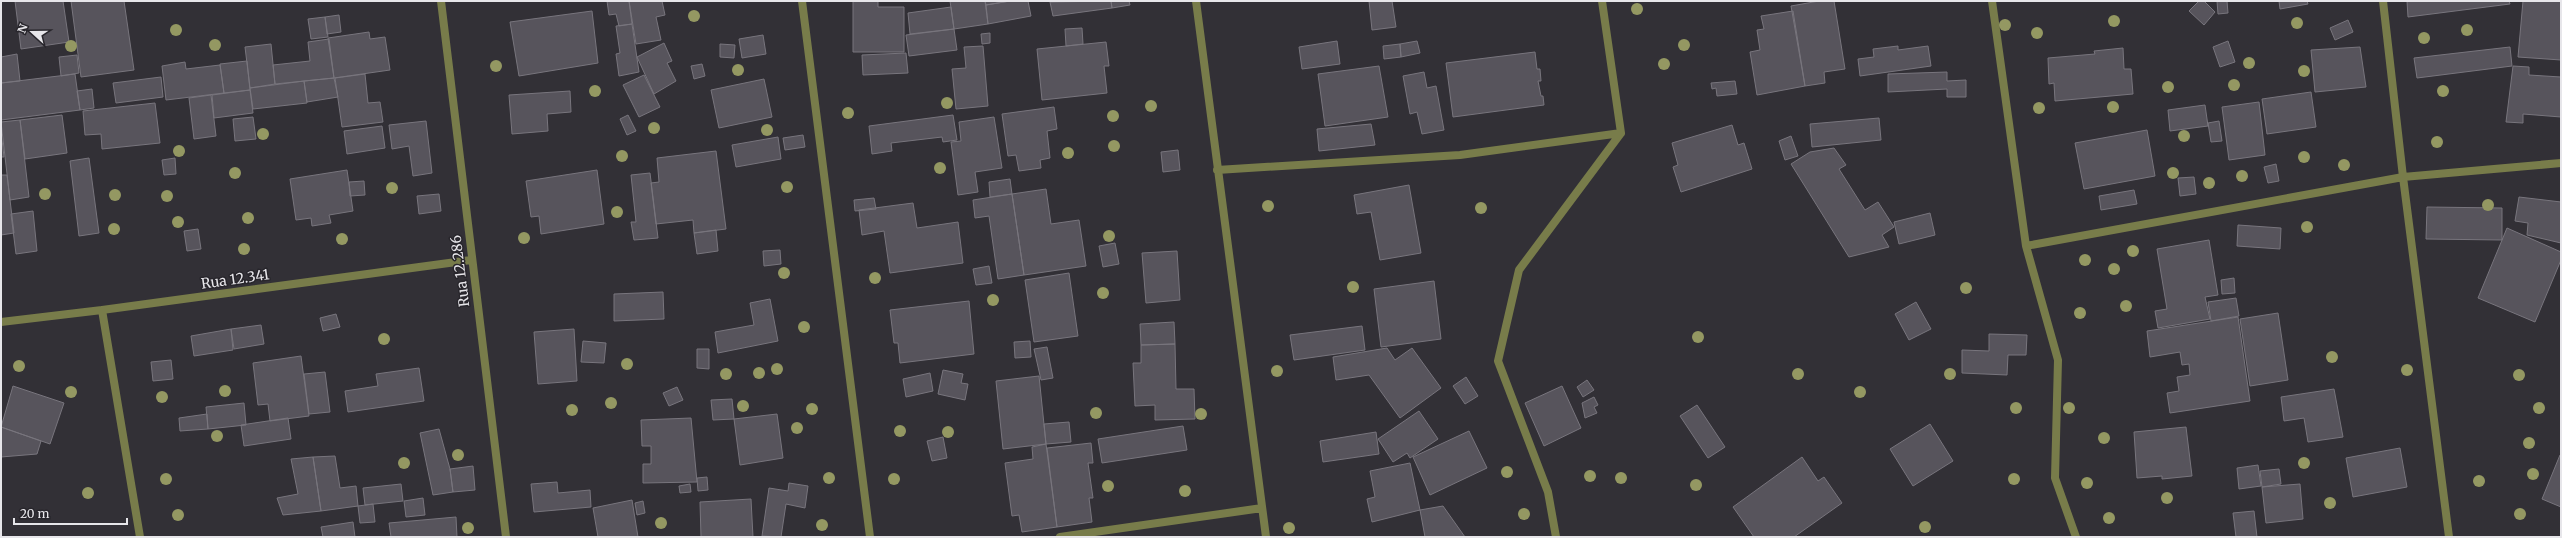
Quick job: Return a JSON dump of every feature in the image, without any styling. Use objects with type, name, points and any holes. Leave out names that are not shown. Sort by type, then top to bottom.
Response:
[{"type":"street","name":"Rua 12.286","points":[[441,1],[471,260],[506,537]]},
{"type":"street","points":[[802,1],[870,537]]},
{"type":"street","points":[[1196,1],[1266,537]]},
{"type":"street","points":[[1556,537],[1548,492],[1498,361],[1519,270],[1621,133],[1602,1]]},
{"type":"street","points":[[1992,1],[2026,246],[2058,360],[2054,478],[2076,537]]},
{"type":"street","points":[[2383,1],[2403,177],[2450,537]]},
{"type":"street","points":[[1217,170],[1460,155],[1621,133]]},
{"type":"street","points":[[2026,246],[2403,177],[2561,163]]},
{"type":"street","name":"Rua 12.341","points":[[1,322],[102,310],[471,260]]},
{"type":"street","points":[[102,310],[140,537]]},
{"type":"street","points":[[1060,537],[1262,508]]},
{"type":"building","points":[[15,1],[63,1],[69,42],[21,49]]},
{"type":"building","points":[[71,1],[124,1],[134,70],[81,77]]},
{"type":"building","points":[[607,1],[629,1],[632,24],[619,26],[616,14],[609,15]]},
{"type":"building","points":[[629,1],[662,1],[665,15],[656,17],[661,40],[636,44]]},
{"type":"building","points":[[853,1],[878,1],[878,7],[904,7],[904,52],[853,52]]},
{"type":"building","points":[[950,1],[985,1],[988,24],[954,29]]},
{"type":"building","points":[[985,1],[1010,1],[986,5]]},
{"type":"building","points":[[1010,1],[1028,1],[1031,16],[988,24],[986,5]]},
{"type":"building","points":[[1111,1],[1112,8],[1053,16],[1050,2]]},
{"type":"building","points":[[1111,1],[1129,1],[1130,5],[1112,8]]},
{"type":"building","points":[[1369,1],[1392,1],[1396,27],[1372,30]]},
{"type":"building","points":[[1819,1],[1834,1],[1845,69],[1824,72],[1825,83],[1805,86],[1791,6]]},
{"type":"building","points":[[2199,1],[2204,1],[2215,12],[2204,25],[2189,11]]},
{"type":"building","points":[[2217,1],[2227,1],[2228,13],[2218,14]]},
{"type":"building","points":[[2279,1],[2307,1],[2308,4],[2280,9]]},
{"type":"building","points":[[2407,1],[2509,1],[2510,4],[2408,17]]},
{"type":"building","points":[[2523,1],[2561,1],[2561,60],[2518,57]]},
{"type":"building","points":[[951,7],[954,29],[910,34],[908,13]]},
{"type":"building","points":[[592,11],[598,63],[519,76],[510,22]]},
{"type":"building","points":[[1793,11],[1805,86],[1757,95],[1750,52],[1760,50],[1757,30],[1764,29],[1761,16]]},
{"type":"building","points":[[339,15],[341,32],[327,34],[325,17]]},
{"type":"building","points":[[325,17],[328,37],[311,39],[308,19]]},
{"type":"building","points":[[2348,20],[2353,32],[2335,40],[2330,28]]},
{"type":"building","points":[[632,24],[639,72],[619,76],[616,54],[620,53],[616,26]]},
{"type":"building","points":[[1082,28],[1083,44],[1066,46],[1065,29]]},
{"type":"building","points":[[954,29],[957,50],[909,56],[906,35]]},
{"type":"building","points":[[369,32],[370,39],[385,37],[390,70],[334,78],[328,38]]},
{"type":"building","points":[[990,33],[990,43],[982,44],[981,34]]},
{"type":"building","points":[[763,35],[766,54],[742,58],[739,39]]},
{"type":"building","points":[[329,39],[334,78],[275,84],[273,65],[310,61],[308,42]]},
{"type":"building","points":[[1337,41],[1340,64],[1302,69],[1299,47]]},
{"type":"building","points":[[1417,41],[1420,53],[1401,57],[1400,44]]},
{"type":"building","points":[[2228,41],[2235,62],[2220,67],[2213,47]]},
{"type":"building","points":[[1106,42],[1109,66],[1104,66],[1107,93],[1042,100],[1037,49]]},
{"type":"building","points":[[664,43],[672,61],[667,63],[676,81],[654,94],[637,57]]},
{"type":"building","points":[[271,44],[275,84],[250,88],[245,47]]},
{"type":"building","points":[[720,44],[735,45],[734,58],[720,57]]},
{"type":"building","points":[[1400,44],[1401,57],[1384,59],[1383,46]]},
{"type":"building","points":[[983,46],[988,106],[956,109],[952,69],[966,68],[964,47]]},
{"type":"building","points":[[1898,46],[1898,50],[1928,46],[1931,66],[1860,76],[1858,59],[1874,57],[1873,49]]},
{"type":"building","points":[[2360,47],[2366,87],[2315,92],[2311,50]]},
{"type":"building","points":[[2510,47],[2512,66],[2417,78],[2414,58]]},
{"type":"building","points":[[2123,48],[2124,69],[2131,69],[2133,94],[2055,101],[2054,83],[2049,84],[2048,58],[2095,54],[2094,51]]},
{"type":"building","points":[[1535,52],[1537,69],[1540,69],[1541,81],[1538,81],[1541,96],[1543,96],[1544,105],[1453,117],[1446,63]]},
{"type":"building","points":[[906,53],[908,73],[863,75],[862,55]]},
{"type":"building","points":[[17,54],[20,81],[1,83],[1,57]]},
{"type":"building","points":[[77,55],[79,73],[61,76],[59,57]]},
{"type":"building","points":[[247,61],[250,90],[224,93],[220,64]]},
{"type":"building","points":[[185,62],[186,69],[220,65],[224,93],[166,100],[162,66]]},
{"type":"building","points":[[702,64],[705,76],[694,79],[691,66]]},
{"type":"building","points":[[1379,66],[1388,117],[1325,126],[1318,74]]},
{"type":"building","points":[[2513,66],[2529,67],[2529,75],[2561,77],[2561,117],[2523,114],[2523,123],[2506,122]]},
{"type":"building","points":[[1424,72],[1427,88],[1436,86],[1444,130],[1422,134],[1417,112],[1410,114],[1403,76]]},
{"type":"building","points":[[1947,72],[1947,81],[1966,80],[1966,97],[1947,97],[1947,89],[1888,92],[1888,74]]},
{"type":"building","points":[[75,74],[80,110],[1,120],[1,83]]},
{"type":"building","points":[[365,74],[368,103],[380,102],[383,122],[342,127],[335,78]]},
{"type":"building","points":[[644,75],[660,107],[639,117],[623,85]]},
{"type":"building","points":[[161,77],[163,97],[116,103],[113,83]]},
{"type":"building","points":[[334,78],[338,97],[307,102],[304,81]]},
{"type":"building","points":[[764,79],[772,117],[719,128],[711,90]]},
{"type":"building","points":[[304,81],[307,103],[253,109],[250,88]]},
{"type":"building","points":[[1735,81],[1737,94],[1717,96],[1716,88],[1712,89],[1711,83]]},
{"type":"building","points":[[92,89],[94,108],[80,110],[77,91]]},
{"type":"building","points":[[250,90],[253,113],[214,118],[212,95]]},
{"type":"building","points":[[570,91],[571,112],[547,114],[548,131],[512,134],[509,95]]},
{"type":"building","points":[[2311,92],[2316,127],[2267,134],[2262,99]]},
{"type":"building","points":[[211,95],[216,136],[194,139],[189,98]]},
{"type":"building","points":[[2259,102],[2265,155],[2229,160],[2222,107]]},
{"type":"building","points":[[155,103],[160,143],[102,149],[101,134],[85,135],[83,111]]},
{"type":"building","points":[[2205,105],[2208,126],[2170,131],[2168,110]]},
{"type":"building","points":[[1054,107],[1057,129],[1047,131],[1050,158],[1040,160],[1041,168],[1019,171],[1016,155],[1008,156],[1002,114]]},
{"type":"building","points":[[62,115],[67,153],[25,159],[20,120]]},
{"type":"building","points":[[628,115],[636,131],[627,135],[620,119]]},
{"type":"building","points":[[953,115],[957,140],[943,142],[942,137],[891,143],[892,151],[872,154],[869,126]]},
{"type":"building","points":[[253,117],[256,139],[235,141],[233,119]]},
{"type":"building","points":[[994,117],[1002,168],[975,172],[978,192],[958,195],[951,142],[961,141],[959,122]]},
{"type":"building","points":[[1879,118],[1881,140],[1812,147],[1810,124]]},
{"type":"building","points":[[20,120],[29,197],[10,200],[1,122]]},
{"type":"building","points":[[426,121],[432,173],[413,176],[409,146],[392,149],[389,125]]},
{"type":"building","points":[[2219,121],[2222,141],[2211,142],[2208,123]]},
{"type":"building","points":[[1371,124],[1375,145],[1319,151],[1317,129]]},
{"type":"building","points":[[1732,125],[1738,145],[1744,143],[1752,169],[1681,192],[1673,167],[1678,165],[1672,143]]},
{"type":"building","points":[[382,126],[385,148],[347,154],[344,131]]},
{"type":"building","points":[[2147,130],[2155,176],[2084,189],[2075,143]]},
{"type":"building","points":[[1,131],[4,157],[1,157]]},
{"type":"building","points":[[803,135],[805,147],[785,150],[783,138]]},
{"type":"building","points":[[1791,136],[1798,156],[1785,160],[1779,141]]},
{"type":"building","points":[[778,137],[781,159],[736,167],[732,145]]},
{"type":"building","points":[[1834,148],[1846,165],[1839,169],[1865,210],[1878,202],[1894,227],[1882,235],[1889,247],[1849,257],[1791,164],[1810,152]]},
{"type":"building","points":[[1178,150],[1180,170],[1163,172],[1161,152]]},
{"type":"building","points":[[716,151],[726,229],[694,233],[693,220],[656,224],[651,183],[659,182],[657,158]]},
{"type":"building","points":[[89,158],[99,233],[79,236],[70,161]]},
{"type":"building","points":[[175,158],[176,174],[164,175],[162,160]]},
{"type":"building","points":[[2276,164],[2279,181],[2268,183],[2264,167]]},
{"type":"building","points":[[347,170],[353,211],[329,215],[331,223],[312,226],[311,218],[296,220],[290,179]]},
{"type":"building","points":[[597,170],[604,224],[541,234],[539,216],[531,217],[526,181]]},
{"type":"building","points":[[650,173],[658,238],[634,240],[631,222],[636,222],[631,175]]},
{"type":"building","points":[[1,175],[7,175],[14,233],[1,235]]},
{"type":"building","points":[[2194,177],[2196,194],[2180,196],[2178,178]]},
{"type":"building","points":[[1010,179],[1012,194],[990,197],[989,182]]},
{"type":"building","points":[[364,181],[365,195],[350,196],[349,182]]},
{"type":"building","points":[[1409,185],[1421,253],[1380,260],[1371,212],[1357,214],[1354,195]]},
{"type":"building","points":[[1046,189],[1051,224],[1079,220],[1086,266],[1024,275],[1012,194]]},
{"type":"building","points":[[2134,190],[2137,204],[2101,210],[2099,196]]},
{"type":"building","points":[[439,194],[441,211],[419,214],[417,196]]},
{"type":"building","points":[[1012,194],[1024,275],[998,279],[989,216],[975,218],[973,200]]},
{"type":"building","points":[[2519,197],[2561,202],[2561,243],[2527,235],[2528,223],[2515,221]]},
{"type":"building","points":[[874,198],[876,209],[855,211],[854,200]]},
{"type":"building","points":[[913,203],[917,228],[958,222],[963,263],[890,273],[884,231],[862,235],[859,210]]},
{"type":"building","points":[[2427,207],[2502,208],[2502,240],[2426,239]]},
{"type":"building","points":[[33,211],[37,251],[16,254],[11,214]]},
{"type":"building","points":[[1930,213],[1935,235],[1899,244],[1894,222]]},
{"type":"building","points":[[2238,225],[2281,228],[2280,249],[2237,246]]},
{"type":"building","points":[[2507,228],[2561,252],[2561,260],[2535,322],[2478,298]]},
{"type":"building","points":[[198,229],[201,249],[187,251],[184,231]]},
{"type":"building","points":[[716,230],[718,251],[697,254],[694,233]]},
{"type":"building","points":[[2209,240],[2218,295],[2205,297],[2210,319],[2158,328],[2155,311],[2167,309],[2157,249]]},
{"type":"building","points":[[1115,243],[1119,264],[1103,267],[1099,246]]},
{"type":"building","points":[[780,250],[781,264],[764,266],[763,251]]},
{"type":"building","points":[[1177,251],[1180,300],[1146,303],[1142,253]]},
{"type":"building","points":[[989,266],[992,283],[976,285],[973,269]]},
{"type":"building","points":[[1069,273],[1078,336],[1034,342],[1025,280]]},
{"type":"building","points":[[2234,278],[2235,293],[2222,294],[2221,280]]},
{"type":"building","points":[[1434,281],[1441,339],[1381,347],[1374,289]]},
{"type":"building","points":[[663,292],[664,319],[614,321],[614,294]]},
{"type":"building","points":[[2236,298],[2239,316],[2211,321],[2208,302]]},
{"type":"building","points":[[770,299],[778,341],[718,353],[715,332],[754,325],[750,303]]},
{"type":"building","points":[[969,301],[974,354],[900,363],[898,343],[894,343],[890,310]]},
{"type":"building","points":[[1916,302],[1931,329],[1909,340],[1895,314]]},
{"type":"building","points":[[2278,313],[2288,380],[2250,386],[2240,319]]},
{"type":"building","points":[[336,314],[340,327],[323,331],[320,318]]},
{"type":"building","points":[[2238,317],[2250,401],[2170,413],[2167,393],[2179,391],[2177,377],[2190,375],[2189,364],[2182,365],[2180,352],[2150,357],[2147,331]]},
{"type":"building","points":[[1174,322],[1175,344],[1141,345],[1140,324]]},
{"type":"building","points":[[261,325],[264,344],[234,349],[231,329]]},
{"type":"building","points":[[1362,326],[1365,350],[1294,360],[1290,335]]},
{"type":"building","points":[[231,329],[233,350],[194,356],[191,336]]},
{"type":"building","points":[[574,329],[577,381],[538,384],[534,332]]},
{"type":"building","points":[[1989,334],[2027,335],[2026,355],[2008,355],[2007,375],[1962,373],[1962,350],[1989,351]]},
{"type":"building","points":[[583,341],[606,343],[604,363],[581,362]]},
{"type":"building","points":[[1030,341],[1031,357],[1015,358],[1014,342]]},
{"type":"building","points":[[1175,344],[1176,389],[1194,389],[1195,419],[1155,420],[1155,405],[1135,406],[1133,363],[1141,363],[1141,345]]},
{"type":"building","points":[[1047,347],[1053,378],[1041,380],[1034,349]]},
{"type":"building","points":[[1387,348],[1395,360],[1412,348],[1441,388],[1400,418],[1369,375],[1336,380],[1333,357]]},
{"type":"building","points":[[697,349],[709,349],[709,369],[697,368]]},
{"type":"building","points":[[301,356],[309,416],[270,421],[268,404],[258,405],[253,363]]},
{"type":"building","points":[[171,360],[173,379],[153,381],[151,362]]},
{"type":"building","points":[[419,368],[424,401],[348,412],[345,391],[378,386],[376,374]]},
{"type":"building","points":[[943,370],[963,374],[961,383],[968,384],[965,400],[938,394]]},
{"type":"building","points":[[325,372],[330,412],[309,414],[304,374]]},
{"type":"building","points":[[930,373],[933,391],[906,397],[903,379]]},
{"type":"building","points":[[1039,376],[1046,444],[1003,449],[996,381]]},
{"type":"building","points":[[1466,377],[1478,396],[1465,404],[1453,386]]},
{"type":"building","points":[[1587,380],[1594,390],[1583,397],[1577,387]]},
{"type":"building","points":[[13,386],[64,403],[50,444],[1,427]]},
{"type":"building","points":[[1562,386],[1581,428],[1544,446],[1525,403]]},
{"type":"building","points":[[677,387],[683,400],[669,406],[663,393]]},
{"type":"building","points":[[2334,389],[2343,437],[2308,442],[2304,418],[2284,421],[2281,397]]},
{"type":"building","points":[[1594,397],[1598,405],[1594,407],[1597,413],[1585,418],[1582,403]]},
{"type":"building","points":[[732,399],[734,419],[713,420],[711,400]]},
{"type":"building","points":[[244,403],[246,425],[208,429],[206,407]]},
{"type":"building","points":[[1697,405],[1725,447],[1708,458],[1680,416]]},
{"type":"building","points":[[1419,411],[1438,439],[1410,458],[1407,453],[1393,462],[1378,439]]},
{"type":"building","points":[[207,414],[208,429],[180,431],[179,418]]},
{"type":"building","points":[[777,414],[783,458],[740,465],[734,419]]},
{"type":"building","points":[[288,418],[291,439],[244,446],[241,425]]},
{"type":"building","points":[[691,418],[697,482],[643,483],[643,464],[651,464],[651,446],[642,446],[641,420]]},
{"type":"building","points":[[1069,422],[1071,442],[1046,444],[1044,424]]},
{"type":"building","points":[[1930,424],[1953,461],[1913,486],[1890,449]]},
{"type":"building","points":[[1183,426],[1187,450],[1102,463],[1098,439]]},
{"type":"building","points":[[1,427],[41,441],[37,454],[1,457]]},
{"type":"building","points":[[2186,427],[2192,476],[2162,479],[2162,476],[2137,478],[2134,432]]},
{"type":"building","points":[[439,429],[450,469],[453,492],[433,495],[420,433]]},
{"type":"building","points":[[1469,431],[1487,468],[1430,495],[1413,457]]},
{"type":"building","points":[[1376,432],[1379,454],[1323,462],[1320,441]]},
{"type":"building","points":[[943,437],[947,458],[932,461],[927,441]]},
{"type":"building","points":[[1091,443],[1093,463],[1088,463],[1093,498],[1089,498],[1092,522],[1057,527],[1047,448]]},
{"type":"building","points":[[1046,444],[1057,527],[1022,532],[1019,515],[1012,516],[1005,463],[1033,459],[1032,447]]},
{"type":"building","points":[[2400,448],[2407,487],[2353,497],[2346,458]]},
{"type":"building","points":[[2560,455],[2561,456],[2561,507],[2542,499]]},
{"type":"building","points":[[335,456],[340,488],[356,486],[358,506],[321,511],[313,457]]},
{"type":"building","points":[[313,457],[321,511],[283,515],[277,498],[298,494],[291,459]]},
{"type":"building","points":[[1802,457],[1818,481],[1824,477],[1842,503],[1794,537],[1754,537],[1733,507]]},
{"type":"building","points":[[1410,463],[1420,510],[1372,522],[1367,499],[1375,497],[1370,471]]},
{"type":"building","points":[[2258,465],[2261,486],[2239,489],[2237,468]]},
{"type":"building","points":[[473,466],[475,490],[453,492],[450,469]]},
{"type":"building","points":[[2279,469],[2281,484],[2262,487],[2260,471]]},
{"type":"building","points":[[707,477],[708,490],[698,491],[697,478]]},
{"type":"building","points":[[557,482],[558,493],[590,490],[591,507],[534,512],[531,484]]},
{"type":"building","points":[[789,483],[808,486],[805,508],[786,504],[781,537],[762,536],[769,488],[788,491]]},
{"type":"building","points":[[401,484],[403,501],[365,505],[363,488]]},
{"type":"building","points":[[690,484],[691,492],[680,493],[679,486]]},
{"type":"building","points":[[2300,484],[2303,519],[2266,523],[2262,487]]},
{"type":"building","points":[[423,498],[425,515],[406,517],[404,501]]},
{"type":"building","points":[[751,499],[753,537],[701,537],[700,502]]},
{"type":"building","points":[[632,500],[638,537],[598,537],[593,508]]},
{"type":"building","points":[[643,501],[645,513],[637,515],[635,503]]},
{"type":"building","points":[[373,504],[375,522],[360,523],[358,506]]},
{"type":"building","points":[[1443,506],[1465,537],[1425,537],[1420,510]]},
{"type":"building","points":[[2254,511],[2257,537],[2236,537],[2233,513]]},
{"type":"building","points":[[456,517],[457,537],[391,537],[389,523]]},
{"type":"building","points":[[353,522],[355,537],[323,537],[321,527]]}]
